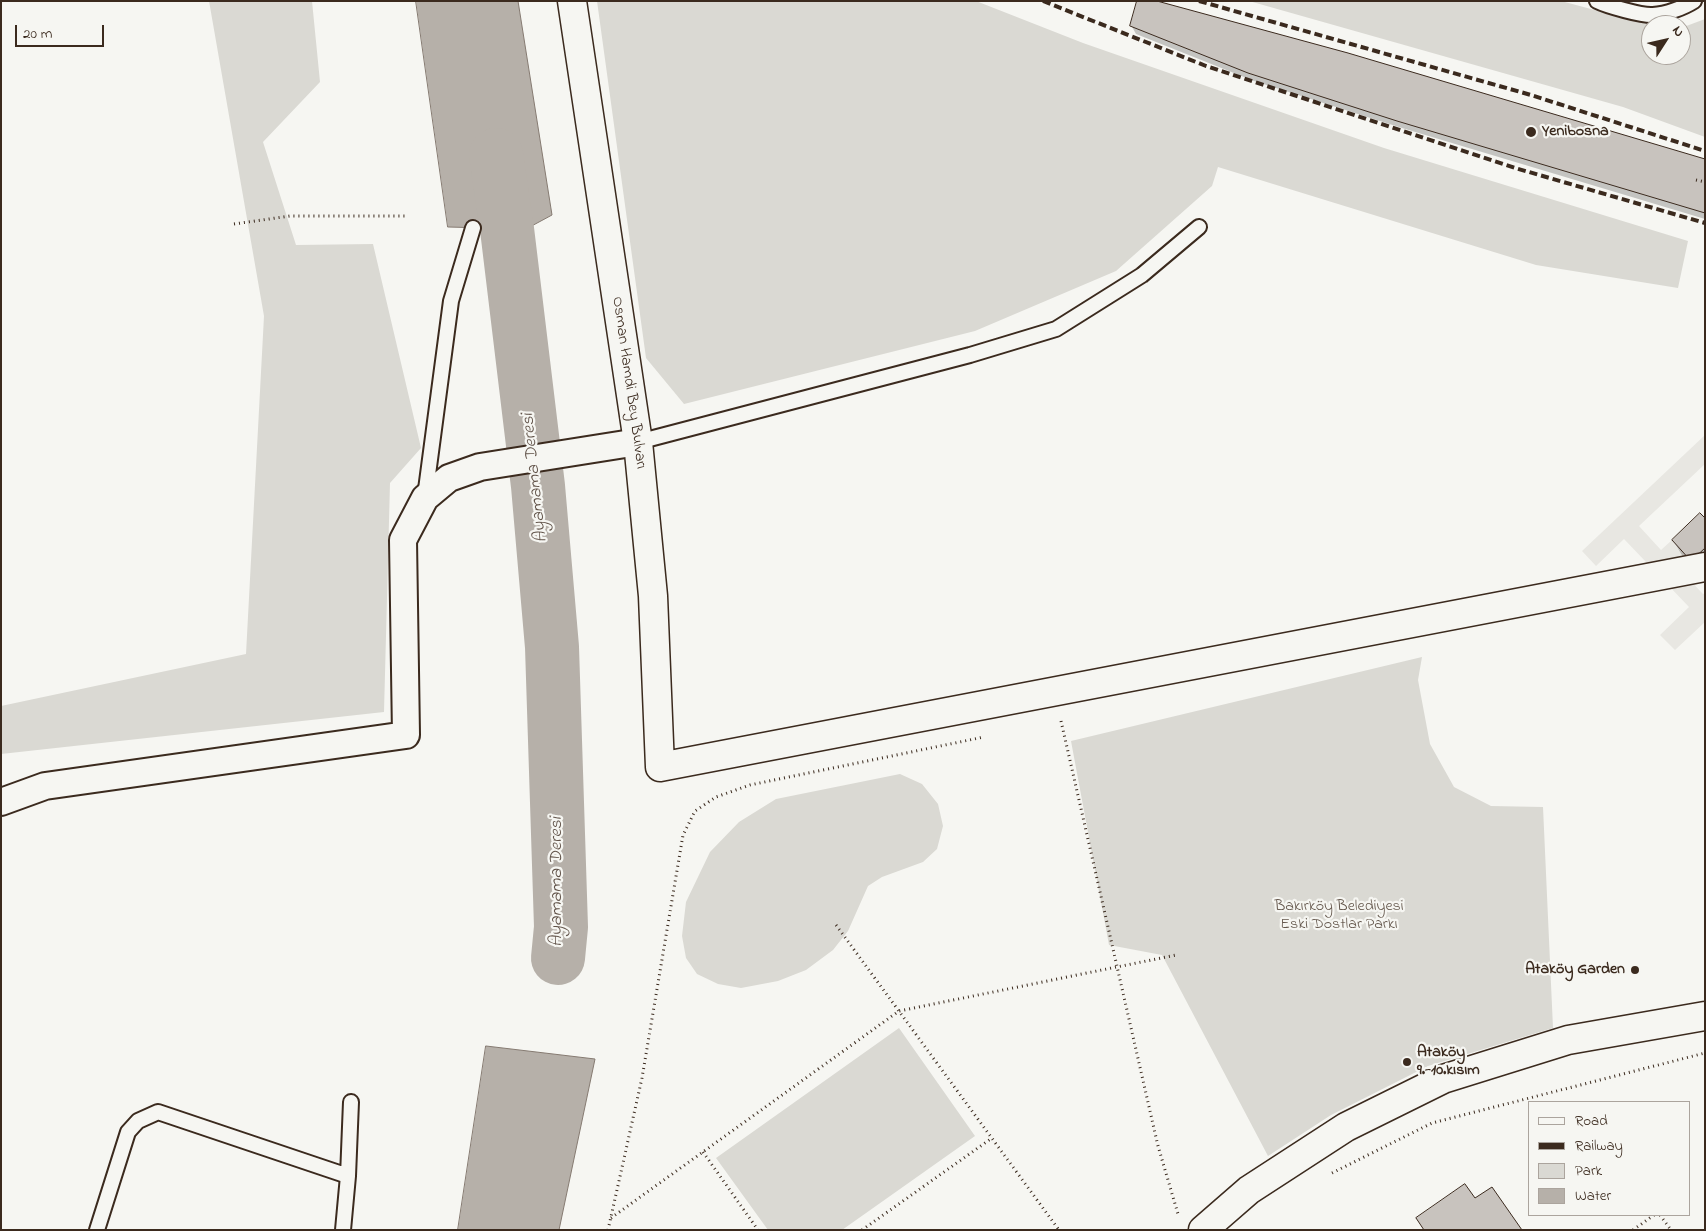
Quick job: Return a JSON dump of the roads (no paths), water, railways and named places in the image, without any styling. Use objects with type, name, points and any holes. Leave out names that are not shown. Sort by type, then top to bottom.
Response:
[{"type":"street","name":"Osman Hamdi Bey Bulvarı","points":[[572,1],[638,442],[653,596],[660,767],[1705,567]]},
{"type":"street","points":[[1,802],[46,786],[406,735],[403,540],[425,498],[449,478],[480,467],[638,442]]},
{"type":"street","points":[[1192,1225],[1346,1127],[1444,1079],[1568,1040],[1705,1016]]},
{"type":"lane","points":[[1597,1],[1606,5],[1652,15],[1687,5],[1694,1]]},
{"type":"lane","points":[[638,442],[970,355],[1056,329],[1142,275],[1199,227]]},
{"type":"lane","points":[[425,498],[451,301],[473,228]]},
{"type":"lane","points":[[343,1230],[348,1176],[351,1102]]},
{"type":"lane","points":[[97,1230],[128,1132],[138,1121],[158,1112],[348,1176]]},
{"type":"water","points":[[416,1],[518,1],[552,215],[526,229],[448,227]]},
{"type":"water","points":[[486,1046],[595,1059],[559,1230],[458,1230]]},
{"type":"waterway","name":"Ayamama Deresi","points":[[496,155],[507,229],[538,486],[552,647],[561,927],[558,958]]},
{"type":"railway","points":[[1043,1],[1206,66],[1515,168],[1705,223]]},
{"type":"railway","points":[[1199,1],[1531,95],[1705,151]]},
{"type":"place","name":"Yenibosna","points":[[1531,132]]},
{"type":"place","name":"Ataköy Garden","points":[[1635,970]]},
{"type":"place","name":"Ataköy 9.-10.kısım","points":[[1407,1062]]},
{"type":"park label","name":"Bakırköy Belediyesi Eski Dostlar Parkı","points":[[1339,916]]}]
